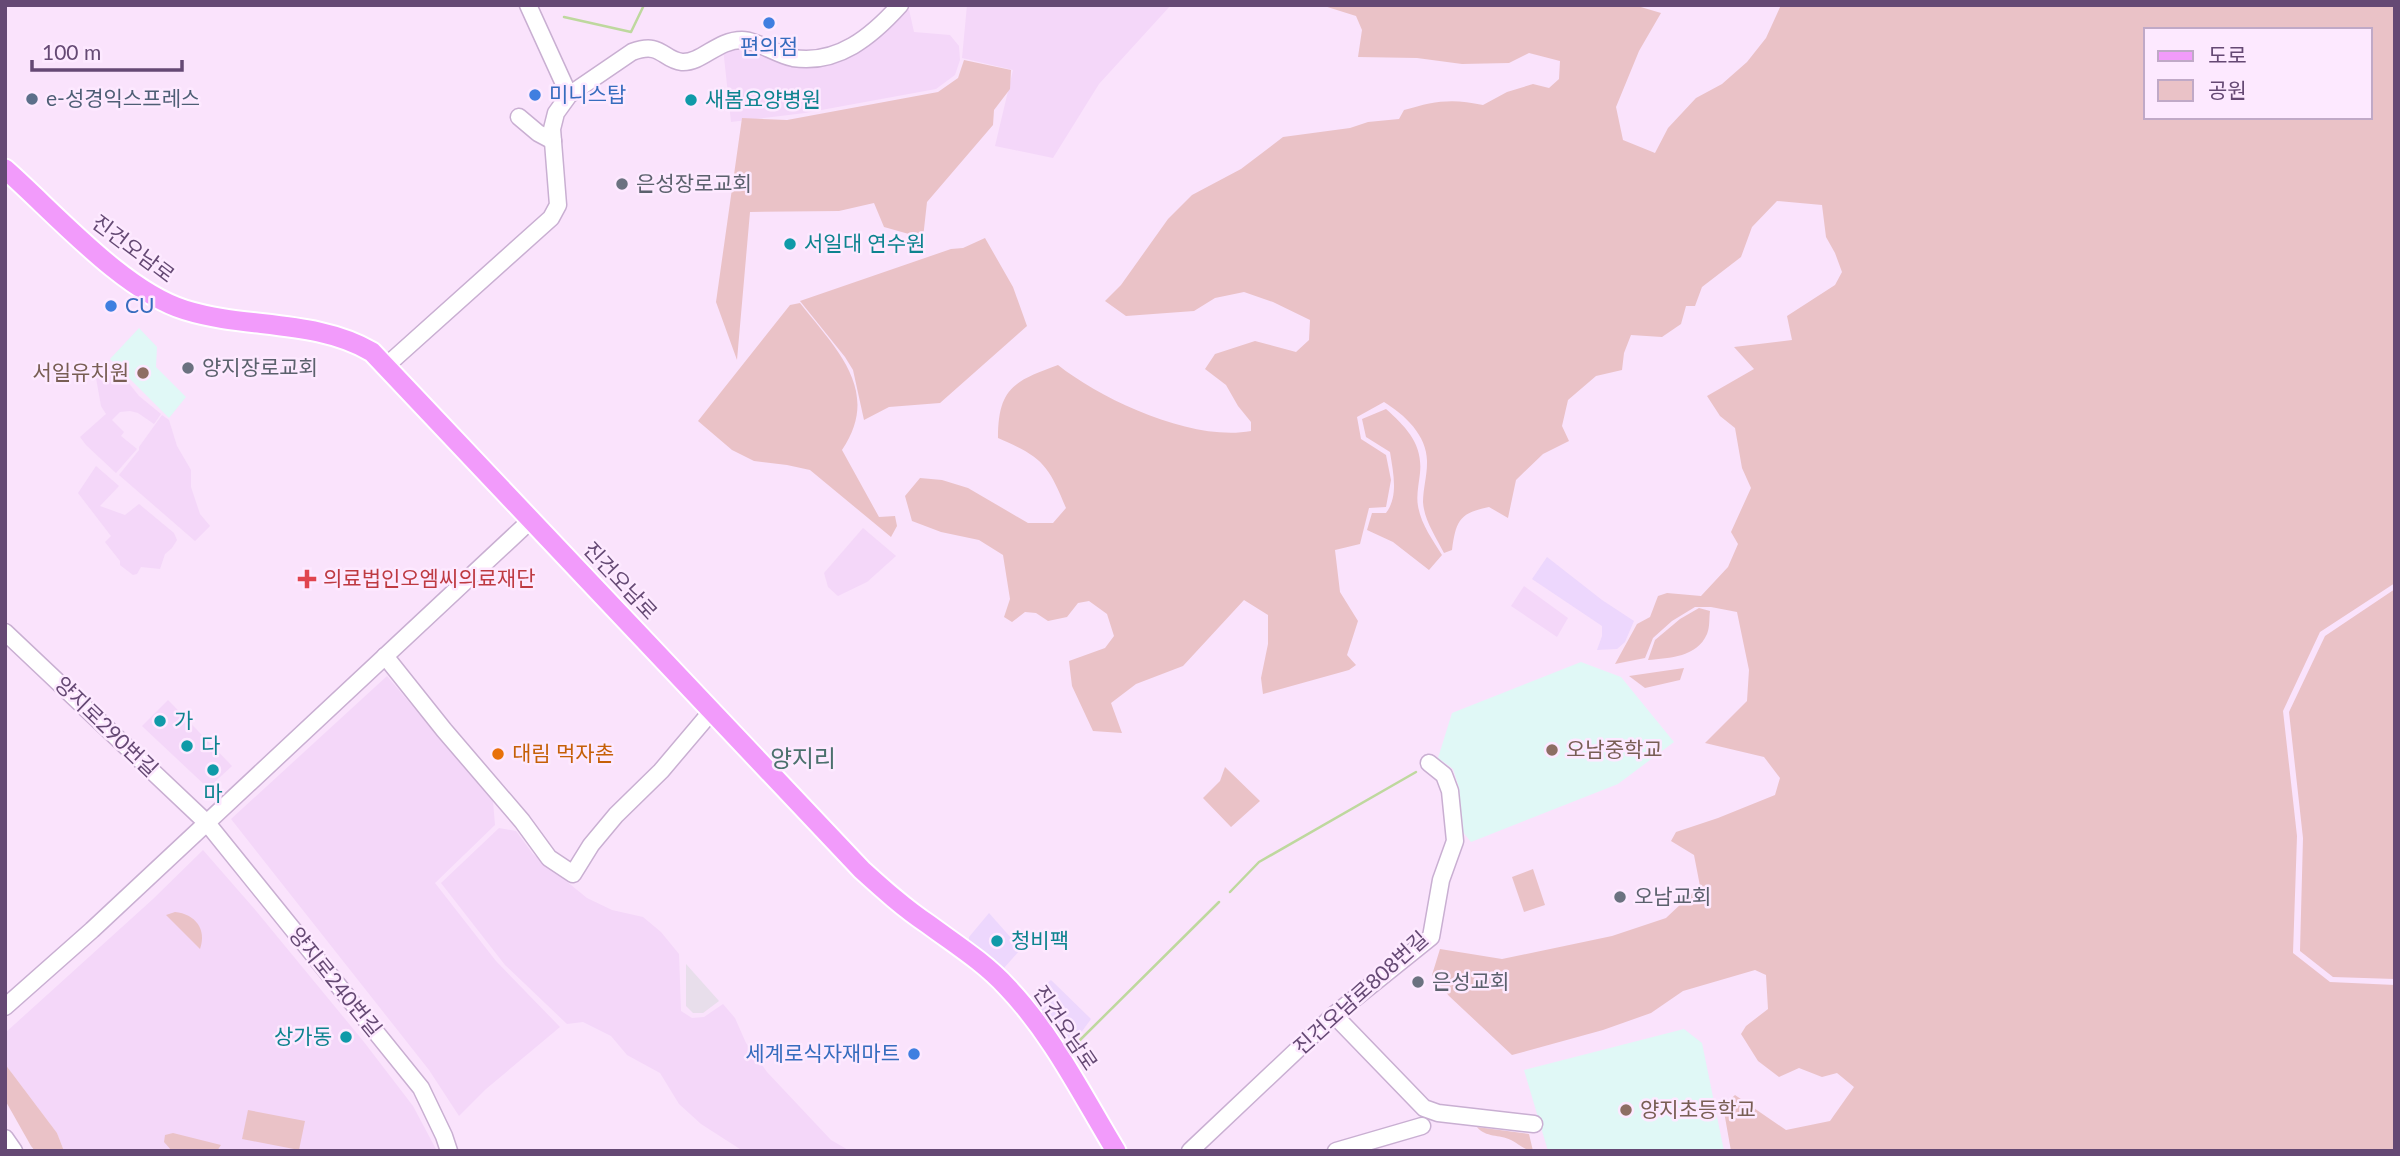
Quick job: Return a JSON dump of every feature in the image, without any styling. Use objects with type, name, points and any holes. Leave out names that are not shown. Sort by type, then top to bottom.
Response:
[{"type":"main road","name":"진건오남로","points":[[5,169],[85,242],[155,298],[188,311],[226,320],[283,326],[343,338],[372,352],[862,870],[902,905],[986,967],[1005,985],[1029,1011],[1116,1151]]},
{"type":"street","points":[[528,5],[569,95]]},
{"type":"street","points":[[386,366],[551,218],[558,205],[553,141],[556,113],[569,95],[642,48],[661,51],[677,61],[685,62],[693,61],[722,43],[744,40],[794,58],[818,57],[840,52],[872,34],[900,5]]},
{"type":"street","points":[[519,117],[538,133],[553,141]]},
{"type":"street","points":[[5,1007],[207,824],[531,520]]},
{"type":"street","name":"양지로290번길","points":[[5,632],[207,824]]},
{"type":"street","points":[[385,656],[522,821],[549,858],[573,874],[591,845],[616,815],[662,771],[712,712]]},
{"type":"street","name":"진건오남로808번길","points":[[1190,1151],[1334,1015],[1431,937],[1441,880],[1455,841],[1450,791],[1444,775],[1429,764]]},
{"type":"street","name":"양지로240번길","points":[[207,824],[421,1088],[449,1151]]},
{"type":"street","points":[[1334,1015],[1424,1108],[1438,1113],[1534,1124]]},
{"type":"street","points":[[1336,1151],[1422,1126]]},
{"type":"street","points":[[5,1138],[14,1151]]},
{"type":"shaded area","points":[[908,5],[914,32],[950,35],[959,46],[960,60],[955,75],[936,89],[805,113],[731,122],[723,48],[738,46],[793,62],[880,33]]},
{"type":"shaded area","points":[[967,5],[1171,5],[1099,84],[1053,158],[995,146],[1013,70],[962,58]]},
{"type":"shaded area","name":"서일유치원","points":[[139,328],[157,347],[156,367],[186,397],[169,418],[110,359]]},
{"type":"shaded area","points":[[110,365],[139,396],[161,414],[154,424],[130,411],[120,412],[112,420],[124,432],[121,436],[137,449],[116,473],[80,437],[106,414],[101,406],[96,378]]},
{"type":"shaded area","points":[[162,415],[169,420],[177,446],[191,470],[191,487],[200,514],[210,526],[195,541],[119,475]]},
{"type":"shaded area","points":[[96,466],[119,486],[100,506],[125,515],[139,504],[174,533],[177,540],[165,554],[160,569],[141,567],[137,574],[133,575],[120,565],[120,561],[105,542],[111,536],[78,493]]},
{"type":"shaded area","points":[[863,528],[896,556],[867,582],[838,596],[828,587],[824,573]]},
{"type":"shaded area","points":[[1547,557],[1634,621],[1625,642],[1617,649],[1597,650],[1602,626],[1532,579]]},
{"type":"shaded area","points":[[1524,586],[1568,618],[1557,637],[1511,606]]},
{"type":"shaded area","name":"오남중학교","points":[[1581,662],[1621,677],[1674,742],[1618,784],[1471,842],[1462,831],[1459,788],[1453,769],[1438,758],[1452,713]]},
{"type":"shaded area","points":[[387,676],[493,801],[495,825],[435,883],[496,961],[560,1027],[486,1089],[459,1116],[429,1070],[231,819]]},
{"type":"shaded area","points":[[168,700],[232,766],[208,788],[142,726]]},
{"type":"shaded area","points":[[499,828],[516,831],[533,854],[587,898],[612,910],[643,917],[661,932],[679,954],[681,1011],[692,1018],[704,1017],[723,1004],[735,1018],[746,1043],[767,1072],[831,1140],[850,1151],[743,1151],[701,1124],[679,1104],[660,1073],[627,1055],[611,1036],[583,1022],[567,1024],[505,965],[441,883]]},
{"type":"shaded area","points":[[203,850],[364,1042],[413,1106],[437,1151],[64,1151],[57,1133],[5,1064],[5,1033]]},
{"type":"shaded area","points":[[989,913],[1021,949],[1004,968],[969,942],[969,937]]},
{"type":"shaded area","points":[[686,964],[719,1001],[703,1013],[693,1013],[686,1006]]},
{"type":"shaded area","points":[[1051,980],[1091,1019],[1080,1034],[1063,1044],[1031,997]]},
{"type":"shaded area","name":"양지초등학교","points":[[1684,1029],[1702,1043],[1724,1151],[1548,1151],[1524,1070]]},
{"type":"green space","points":[[1321,5],[1634,5],[1661,13],[1639,51],[1616,107],[1623,140],[1655,153],[1668,128],[1696,98],[1722,84],[1747,62],[1766,38],[1781,5],[2395,5],[2395,583],[2320,632],[2283,711],[2297,836],[2293,953],[2330,982],[2395,985],[2395,1151],[1731,1151],[1723,1106],[1735,1095],[1786,1130],[1830,1121],[1854,1087],[1837,1073],[1822,1077],[1799,1068],[1779,1077],[1758,1061],[1741,1034],[1746,1026],[1768,1009],[1766,975],[1755,970],[1683,991],[1651,1013],[1603,1030],[1512,1055],[1449,996],[1432,975],[1440,949],[1502,959],[1612,936],[1666,918],[1700,886],[1694,855],[1671,841],[1676,832],[1775,795],[1780,778],[1764,757],[1705,743],[1747,701],[1749,670],[1737,612],[1695,607],[1672,621],[1653,638],[1645,658],[1615,664],[1637,624],[1650,617],[1658,596],[1667,593],[1701,596],[1728,567],[1738,544],[1731,532],[1751,488],[1742,468],[1735,428],[1720,416],[1707,396],[1754,369],[1734,347],[1792,340],[1787,316],[1835,285],[1842,272],[1826,237],[1822,205],[1777,201],[1752,227],[1741,257],[1702,287],[1695,306],[1686,306],[1681,324],[1662,337],[1631,335],[1624,353],[1622,370],[1596,376],[1568,400],[1562,426],[1569,441],[1543,454],[1516,480],[1508,518],[1489,507],[1471,512],[1458,525],[1452,550],[1444,553],[1426,515],[1423,502],[1426,453],[1414,427],[1384,402],[1357,417],[1361,439],[1386,455],[1391,480],[1386,507],[1369,508],[1360,544],[1335,550],[1340,592],[1358,621],[1347,655],[1356,665],[1349,670],[1263,694],[1261,678],[1268,644],[1268,615],[1244,600],[1183,666],[1136,684],[1111,703],[1122,733],[1093,731],[1072,686],[1069,661],[1105,648],[1114,636],[1107,614],[1089,601],[1078,603],[1067,617],[1048,621],[1036,613],[1025,612],[1012,622],[1004,617],[1010,599],[1003,555],[979,540],[941,532],[912,521],[905,496],[920,478],[942,480],[968,488],[1028,523],[1053,523],[1066,508],[1054,481],[1034,457],[998,438],[1001,407],[1012,388],[1030,376],[1058,365],[1099,392],[1149,415],[1203,430],[1228,433],[1251,431],[1251,422],[1226,385],[1205,369],[1215,354],[1255,341],[1296,352],[1309,340],[1310,320],[1273,302],[1244,292],[1215,298],[1194,311],[1126,316],[1105,301],[1121,285],[1168,219],[1192,195],[1241,169],[1283,137],[1399,119],[1404,110],[1434,103],[1452,101],[1483,105],[1507,92],[1533,84],[1549,88],[1559,79],[1560,61],[1529,53],[1509,63],[1462,64],[1417,58],[1358,57],[1362,30],[1356,16]]},
{"type":"green space","points":[[964,60],[1011,70],[1010,89],[994,110],[993,125],[927,202],[923,238],[884,227],[874,203],[839,211],[750,212],[737,360],[716,302],[742,118],[787,120],[938,92],[958,78]]},
{"type":"green space","points":[[985,238],[1013,287],[1027,326],[940,403],[889,407],[864,420],[853,370],[800,301],[951,249],[963,248]]},
{"type":"green space","points":[[800,303],[840,354],[850,372],[856,390],[857,409],[853,429],[842,450],[879,517],[895,516],[897,526],[891,537],[810,470],[754,461],[732,450],[698,421],[790,305]]},
{"type":"green space","points":[[1386,409],[1412,437],[1419,453],[1419,513],[1442,555],[1429,570],[1393,542],[1367,530],[1372,513],[1386,513],[1393,499],[1394,484],[1390,452],[1366,437],[1362,419]]},
{"type":"green space","points":[[2395,589],[2395,979],[2333,977],[2300,951],[2303,838],[2289,712],[2325,636]]},
{"type":"green space","points":[[1699,608],[1710,611],[1708,631],[1702,642],[1682,655],[1648,660],[1655,640],[1680,619]]},
{"type":"green space","points":[[1684,668],[1680,680],[1645,688],[1629,676]]},
{"type":"green space","points":[[1225,767],[1260,801],[1231,827],[1203,798],[1220,781]]},
{"type":"green space","points":[[1533,869],[1545,905],[1524,912],[1512,877]]},
{"type":"green space","points":[[175,912],[194,919],[198,924],[202,935],[200,949],[166,915]]},
{"type":"green space","points":[[5,1064],[57,1133],[64,1151],[35,1151],[31,1146],[5,1100]]},
{"type":"green space","points":[[248,1110],[305,1121],[299,1150],[242,1139]]},
{"type":"green space","points":[[1477,1127],[1529,1134],[1533,1151],[1506,1138],[1484,1133]]},
{"type":"green space","points":[[173,1133],[221,1145],[217,1151],[172,1151],[164,1142],[165,1135]]},
{"type":"waterway","points":[[564,17],[631,32],[644,5]]},
{"type":"waterway","points":[[1230,892],[1259,862],[1416,772]]},
{"type":"waterway","points":[[1079,1041],[1219,902]]},
{"type":"place","name":"편의점","points":[[769,23]]},
{"type":"place","name":"미니스탑","points":[[535,95]]},
{"type":"place","name":"e-성경익스프레스","points":[[32,99]]},
{"type":"place","name":"새봄요양병원","points":[[691,100]]},
{"type":"place","name":"은성장로교회","points":[[622,184]]},
{"type":"place","name":"서일대 연수원","points":[[790,244]]},
{"type":"place","name":"CU","points":[[111,306]]},
{"type":"place","name":"양지장로교회","points":[[188,368]]},
{"type":"place","name":"서일유치원","points":[[143,373]]},
{"type":"place","name":"의료법인오엠씨의료재단","points":[[307,579]]},
{"type":"place","name":"가","points":[[160,721]]},
{"type":"place","name":"다","points":[[187,746]]},
{"type":"place","name":"오남중학교","points":[[1552,750]]},
{"type":"place","name":"대림 먹자촌","points":[[498,754]]},
{"type":"place","name":"마","points":[[213,770]]},
{"type":"place","name":"오남교회","points":[[1620,897]]},
{"type":"place","name":"청비팩","points":[[997,941]]},
{"type":"place","name":"은성교회","points":[[1418,982]]},
{"type":"place","name":"상가동","points":[[346,1037]]},
{"type":"place","name":"세계로식자재마트","points":[[914,1054]]},
{"type":"place","name":"양지초등학교","points":[[1626,1110]]},
{"type":"district","name":"양지리","points":[[803,759]]}]
